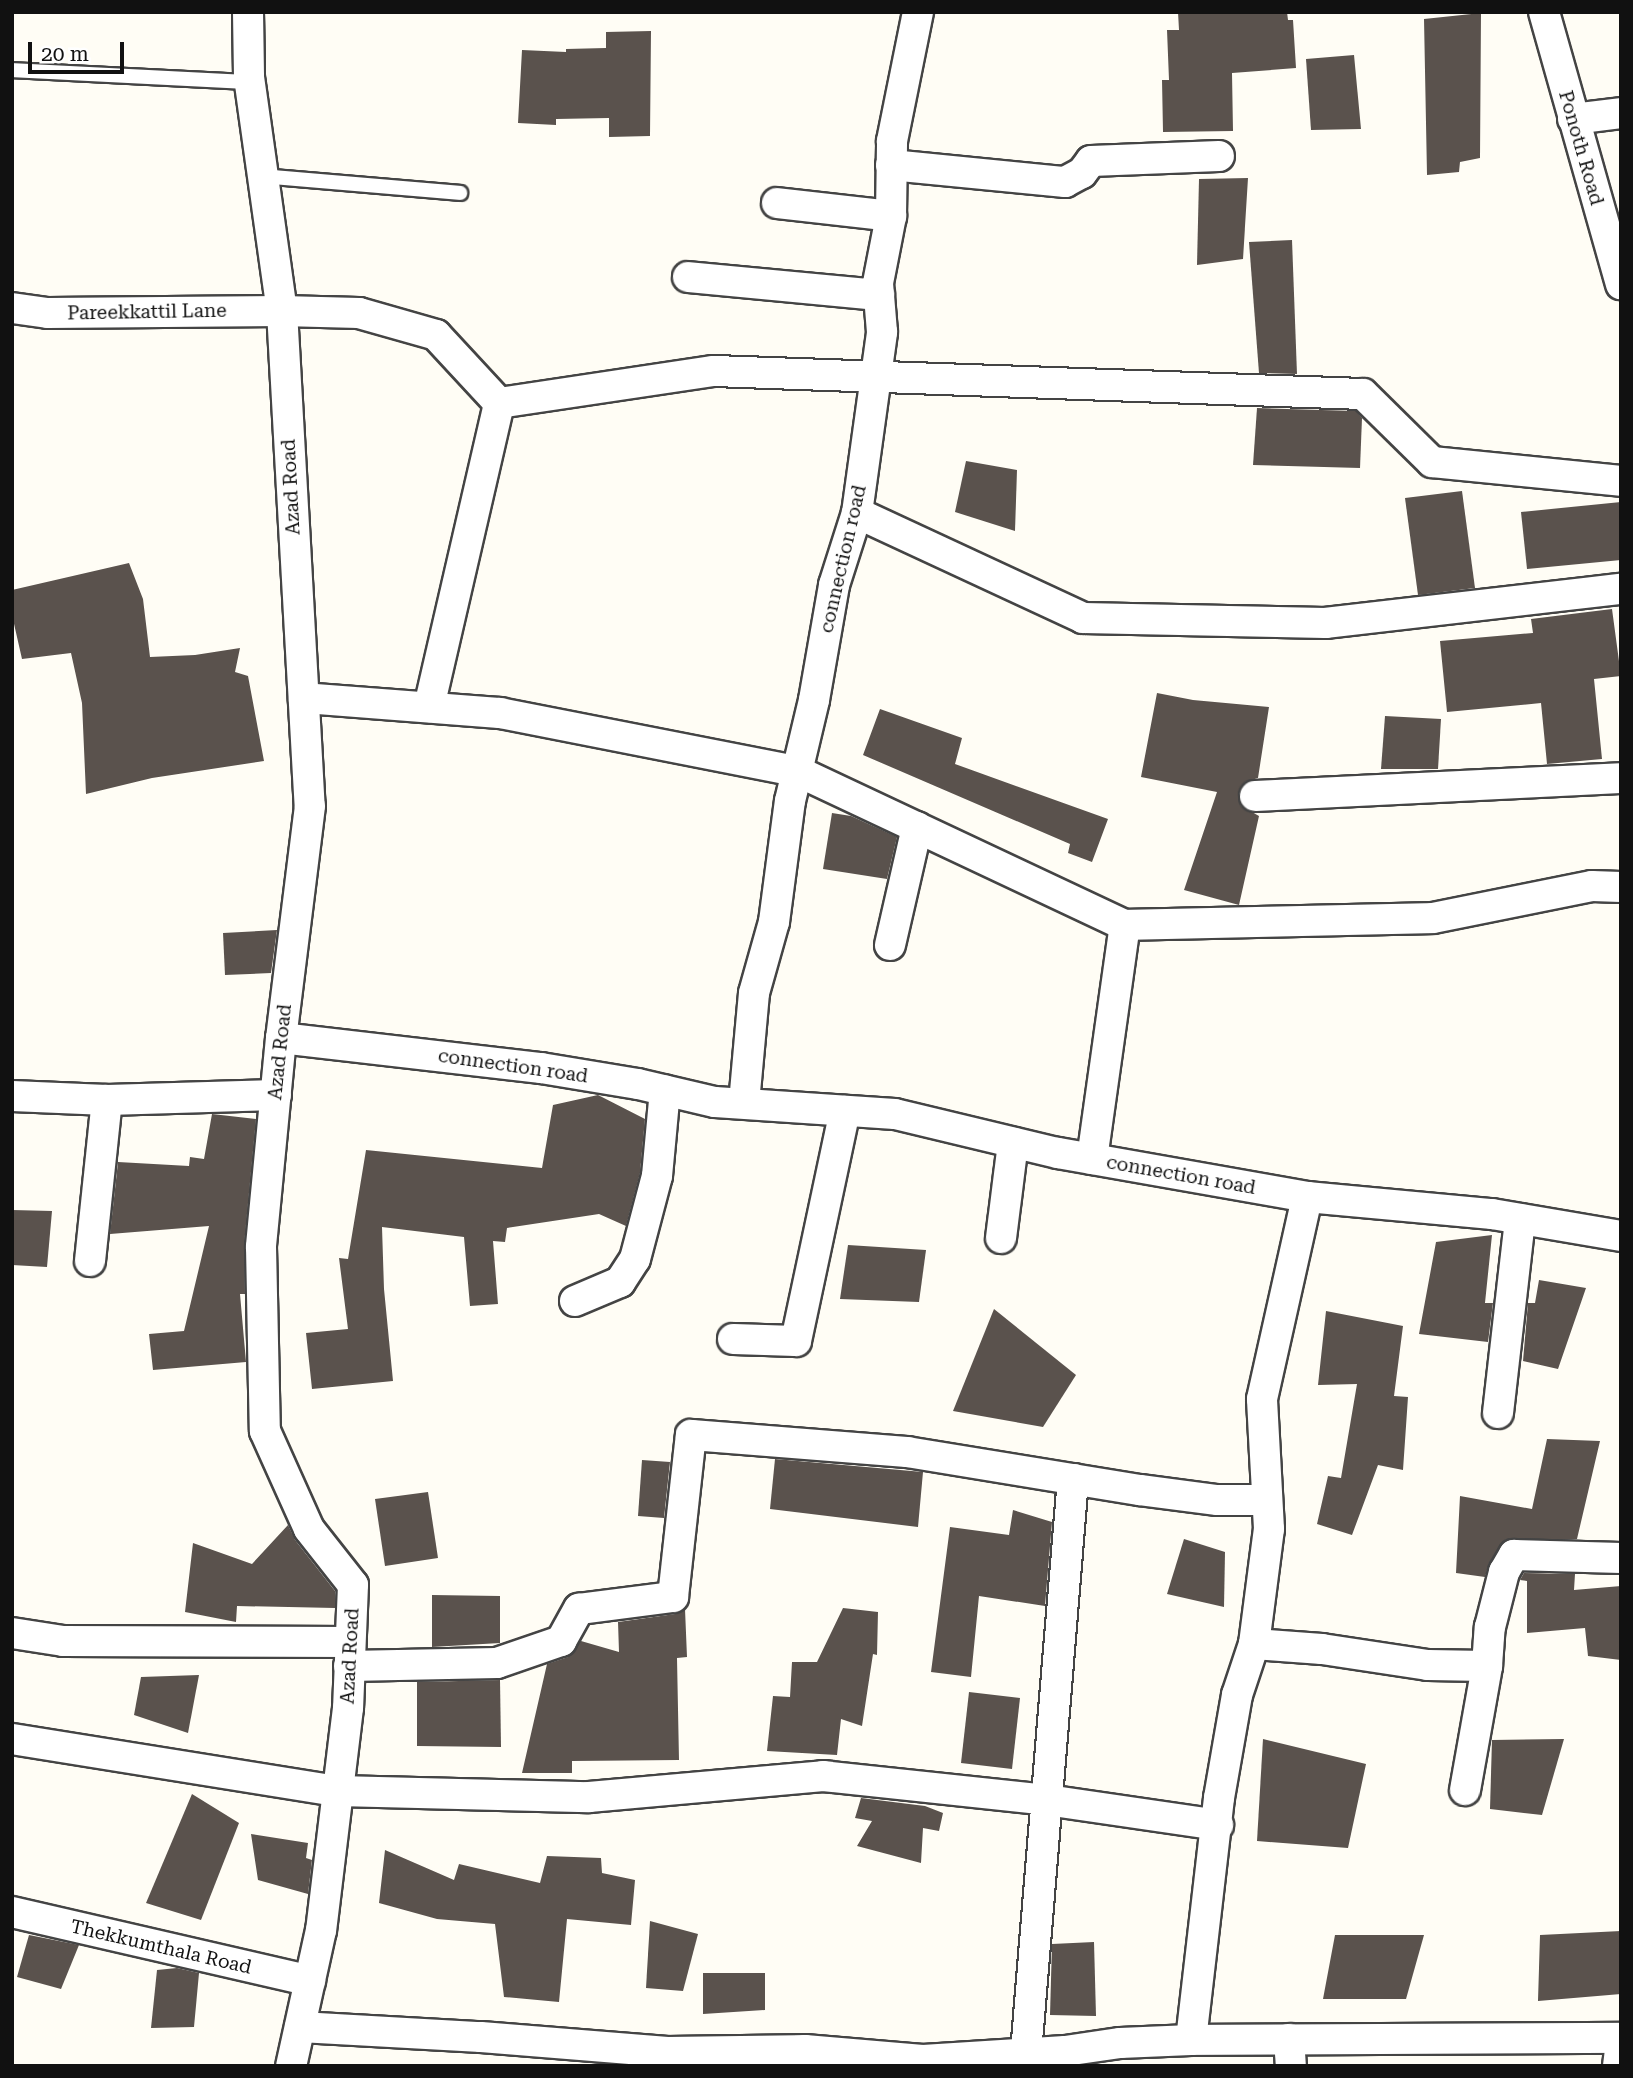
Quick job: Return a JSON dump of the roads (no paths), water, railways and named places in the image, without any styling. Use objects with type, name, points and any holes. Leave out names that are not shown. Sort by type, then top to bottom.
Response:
[{"type":"street","name":"Azad Road","points":[[248,12],[250,82],[282,311],[310,806],[281,1038],[261,1247],[265,1431],[309,1529],[353,1585],[338,1791],[321,1930],[291,2066]]},
{"type":"street","name":"connection road","points":[[744,1103],[754,993],[774,922],[797,771],[834,585],[857,513],[882,332],[878,283],[891,216],[892,141],[918,12]]},
{"type":"street","name":"Ponoth Road","points":[[1544,12],[1621,284]]},
{"type":"street","points":[[1573,119],[1621,113]]},
{"type":"street","points":[[891,165],[1065,182],[1082,173],[1091,161],[1219,156]]},
{"type":"street","points":[[776,203],[891,216]]},
{"type":"street","points":[[688,277],[879,295]]},
{"type":"street","name":"Pareekkattil Lane","points":[[12,309],[48,313],[359,313],[436,335],[499,403]]},
{"type":"street","points":[[429,707],[499,403],[714,371],[1363,394],[1432,461],[1621,481]]},
{"type":"street","points":[[857,513],[1083,618],[1325,623],[1621,589]]},
{"type":"street","points":[[304,698],[500,713],[797,771],[1125,925],[1433,918],[1578,888],[1621,887]]},
{"type":"street","points":[[1255,796],[1621,778]]},
{"type":"street","points":[[890,945],[917,827]]},
{"type":"street","points":[[1092,1159],[1125,925]]},
{"type":"street","name":"connection road","points":[[281,1038],[541,1068],[665,1090],[715,1102],[895,1114],[1013,1143],[1307,1198],[1520,1219],[1621,1236]]},
{"type":"street","points":[[575,1301],[620,1282],[635,1259],[657,1176],[665,1090]]},
{"type":"street","points":[[12,1096],[107,1100],[276,1095]]},
{"type":"street","points":[[90,1261],[107,1100]]},
{"type":"street","points":[[733,1339],[796,1340],[845,1111]]},
{"type":"street","points":[[1001,1238],[1013,1143]]},
{"type":"street","points":[[1191,2040],[1218,1825],[1219,1798],[1237,1696],[1254,1644],[1269,1529],[1262,1399],[1307,1198]]},
{"type":"street","points":[[1498,1413],[1520,1219]]},
{"type":"street","points":[[12,1633],[63,1641],[497,1663],[561,1641],[579,1609],[673,1597],[691,1435],[907,1452],[1217,1500],[1267,1500]]},
{"type":"street","points":[[1026,2053],[1073,1479]]},
{"type":"street","points":[[1465,1790],[1487,1667],[1490,1628],[1504,1572],[1514,1555],[1621,1558]]},
{"type":"street","points":[[1254,1644],[1322,1649],[1428,1665],[1487,1667]]},
{"type":"street","points":[[12,1739],[338,1791],[589,1797],[823,1776],[1047,1800],[1218,1825]]},
{"type":"street","name":"Thekkumthala Road","points":[[12,1912],[310,1981]]},
{"type":"street","points":[[300,2027],[481,2037],[737,2059],[805,2050],[923,2060],[1026,2053],[1121,2054],[1191,2040],[1290,2052],[1621,2038]]},
{"type":"street","points":[[1618,2066],[1621,2043]]},
{"type":"lane","points":[[12,70],[250,82]]},
{"type":"lane","points":[[262,177],[460,193]]}]
